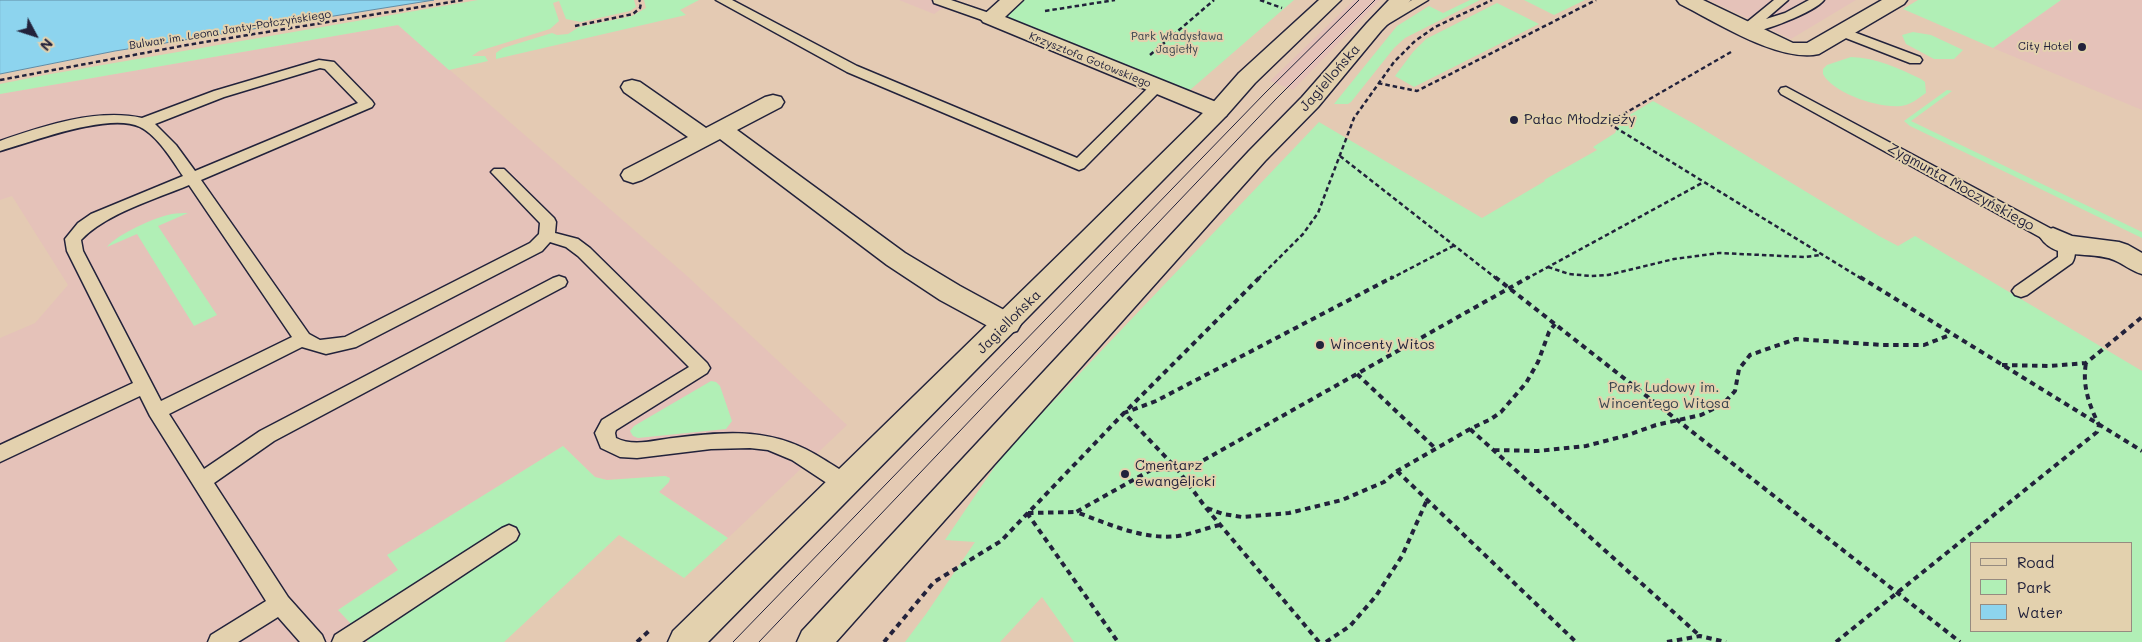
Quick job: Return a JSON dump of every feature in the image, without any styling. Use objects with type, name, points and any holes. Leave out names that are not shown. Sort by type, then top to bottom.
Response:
[{"type":"main road","points":[[990,18],[1013,0]]},
{"type":"main road","name":"Jagiellońska","points":[[685,642],[846,485],[1218,111],[1247,78],[1331,0]]},
{"type":"main road","name":"Jagiellońska","points":[[814,642],[1257,156],[1310,102],[1374,27],[1400,0]]},
{"type":"main road","points":[[1688,0],[1780,46],[1793,49],[1811,49],[1897,0]]},
{"type":"main road","name":"Krzysztofa Gotowskiego","points":[[990,18],[1218,111]]},
{"type":"main road","points":[[632,87],[713,133],[896,258],[950,293],[1006,324]]},
{"type":"main road","points":[[633,175],[773,102]]},
{"type":"main road","name":"Zygmunta Moczyńskiego","points":[[2060,241],[2119,252],[2142,266]]},
{"type":"lane","points":[[722,0],[852,69],[1079,165],[1157,87]]},
{"type":"lane","points":[[939,0],[990,18]]},
{"type":"lane","points":[[1374,27],[1422,0]]},
{"type":"lane","points":[[1746,30],[1782,0]]},
{"type":"lane","points":[[1746,30],[1790,16],[1818,0]]},
{"type":"lane","points":[[1843,32],[1915,60]]},
{"type":"lane","points":[[143,123],[220,94],[319,64],[329,65],[367,104],[97,218],[84,226],[73,239],[75,251],[157,411],[280,604],[314,642]]},
{"type":"lane","name":"Zygmunta Moczyńskiego","points":[[1786,91],[2060,241]]},
{"type":"lane","points":[[0,146],[60,127],[124,120],[143,123],[159,135],[303,339],[313,347],[330,347],[350,342],[536,247],[547,236],[548,222],[499,172]]},
{"type":"lane","points":[[547,236],[572,243],[584,252],[701,368],[609,425],[605,432],[608,443],[620,449],[637,450],[745,439],[764,442],[783,447],[846,485]]},
{"type":"lane","points":[[2021,291],[2066,259],[2060,241]]},
{"type":"lane","points":[[202,480],[267,436],[559,282]]},
{"type":"lane","points":[[157,411],[303,339]]},
{"type":"lane","points":[[0,454],[144,386]]},
{"type":"lane","points":[[343,642],[509,534]]},
{"type":"lane","points":[[219,642],[280,604]]},
{"type":"path","name":"Bulwar im. Leona Janty-Połczyńskiego","points":[[0,80],[177,47],[463,0]]},
{"type":"path","points":[[575,26],[632,14],[640,8],[641,2],[639,0]]},
{"type":"path","points":[[1044,11],[1115,0]]},
{"type":"path","points":[[1127,75],[1214,0]]},
{"type":"path","points":[[1260,0],[1284,8]]},
{"type":"path","points":[[884,642],[934,582],[989,550],[1027,514],[1124,413],[1303,234],[1318,213],[1354,118],[1394,62],[1415,41],[1435,27],[1492,0]]},
{"type":"path","points":[[1378,84],[1417,91],[1596,0]]},
{"type":"path","points":[[1737,48],[1608,123],[2142,451]]},
{"type":"path","points":[[1340,156],[1960,642]]},
{"type":"path","points":[[1076,512],[1151,470],[1159,468],[1178,470],[1188,468],[1703,182]]},
{"type":"path","points":[[1124,413],[1156,401],[1455,245]]},
{"type":"path","points":[[1548,267],[1568,274],[1591,276],[1608,275],[1674,259],[1719,253],[1805,257],[1821,255]]},
{"type":"path","points":[[2000,365],[2050,366],[2086,364],[2142,317]]},
{"type":"path","points":[[1206,508],[1225,515],[1278,514],[1351,497],[1391,478],[1397,471],[1470,429],[1481,426],[1494,416],[1524,386],[1539,361],[1548,332],[1555,324]]},
{"type":"path","points":[[1494,450],[1538,451],[1586,446],[1701,415],[1723,404],[1735,391],[1739,369],[1750,355],[1771,346],[1796,339],[1828,340],[1882,346],[1924,345],[1950,334]]},
{"type":"path","points":[[1836,642],[2097,432],[2099,425],[2092,413],[2084,384],[2086,364]]},
{"type":"path","points":[[1357,374],[1436,449]]},
{"type":"path","points":[[1124,413],[1178,470],[1206,508],[1319,642]]},
{"type":"path","points":[[1470,429],[1700,636]]},
{"type":"path","points":[[1397,471],[1576,642]]},
{"type":"path","points":[[1326,642],[1350,626],[1376,596],[1402,556],[1427,500]]},
{"type":"path","points":[[1027,514],[1076,512],[1103,523],[1156,536],[1174,536],[1220,525]]},
{"type":"path","points":[[1027,514],[1118,642]]},
{"type":"path","points":[[1667,642],[1700,636],[1726,642]]},
{"type":"shaded area","points":[[899,0],[954,0],[934,14]]},
{"type":"shaded area","points":[[1354,0],[1380,0],[1293,90],[1270,81]]},
{"type":"shaded area","points":[[1709,0],[1856,0],[1791,39]]},
{"type":"shaded area","name":"City Hotel","points":[[2061,0],[2142,0],[2142,110],[1993,48]]},
{"type":"shaded area","points":[[398,25],[686,275],[847,425],[728,538],[658,491],[669,478],[666,476],[607,480],[595,477],[563,446],[388,555],[398,570],[338,610],[368,642],[0,642],[0,338],[35,323],[68,285],[12,196],[0,200],[0,94]]},
{"type":"green space","points":[[478,0],[634,0],[636,7],[630,11],[581,22],[566,19],[559,1],[553,3],[559,21],[550,29],[479,51],[472,56],[485,56],[488,61],[449,70],[398,25],[0,94],[0,84],[45,75]]},
{"type":"green space","points":[[644,0],[699,0],[680,10],[686,15],[496,59],[496,53],[503,48],[552,33],[557,35],[568,34],[579,27],[632,16],[646,8]]},
{"type":"green space","name":"Park Władysława Jagiełły","points":[[1013,0],[1294,0],[1190,90],[1127,75],[990,18]]},
{"type":"green space","points":[[1470,0],[1480,0],[1405,38],[1394,48],[1351,102],[1348,104],[1334,104],[1397,26],[1429,6],[1443,13]]},
{"type":"green space","points":[[1524,0],[1585,0],[1554,15]]},
{"type":"green space","points":[[1918,0],[2061,0],[1993,48],[1903,9]]},
{"type":"green space","points":[[1497,3],[1539,24],[1414,87],[1395,76],[1413,52],[1426,39]]},
{"type":"green space","points":[[1913,32],[1931,35],[1963,50],[1954,59],[1934,59],[1906,44],[1902,35]]},
{"type":"green space","points":[[1851,57],[1896,67],[1921,79],[1925,82],[1926,93],[1909,104],[1897,106],[1873,103],[1848,94],[1829,81],[1823,74],[1823,69],[1827,65]]},
{"type":"green space","points":[[1947,90],[1952,91],[1911,121],[2142,232],[2142,238],[1910,126],[1904,121]]},
{"type":"green space","name":"Park Ludowy im. Wincentego Witosa","points":[[1653,101],[1879,236],[1898,246],[1915,236],[2142,371],[2142,642],[1074,642],[1042,597],[1000,642],[905,642],[975,542],[945,540],[1004,453],[1319,122],[1482,218],[1597,150],[1593,147],[1615,133],[1621,120]]},
{"type":"green space","points":[[188,213],[158,226],[217,315],[194,326],[137,234],[107,247],[119,237],[147,222],[172,214]]},
{"type":"green space","points":[[711,381],[716,382],[720,386],[732,421],[726,429],[638,438],[633,436],[630,431],[634,426]]},
{"type":"green space","points":[[563,446],[595,477],[607,480],[665,476],[670,478],[669,482],[659,492],[728,538],[684,578],[619,535],[504,642],[368,642],[338,610],[398,570],[387,555]]},
{"type":"water","points":[[0,0],[434,0],[115,51],[0,74]]},
{"type":"tram line","points":[[733,642],[1265,93],[1359,0]]},
{"type":"tram line","points":[[759,642],[1276,99],[1375,0]]},
{"type":"place","name":"City Hotel","points":[[2082,47]]},
{"type":"place","name":"Pałac Młodzieży","points":[[1514,120]]},
{"type":"place","name":"Wincenty Witos","points":[[1320,345]]},
{"type":"place","name":"Cmentarz ewangelicki","points":[[1125,474]]}]
